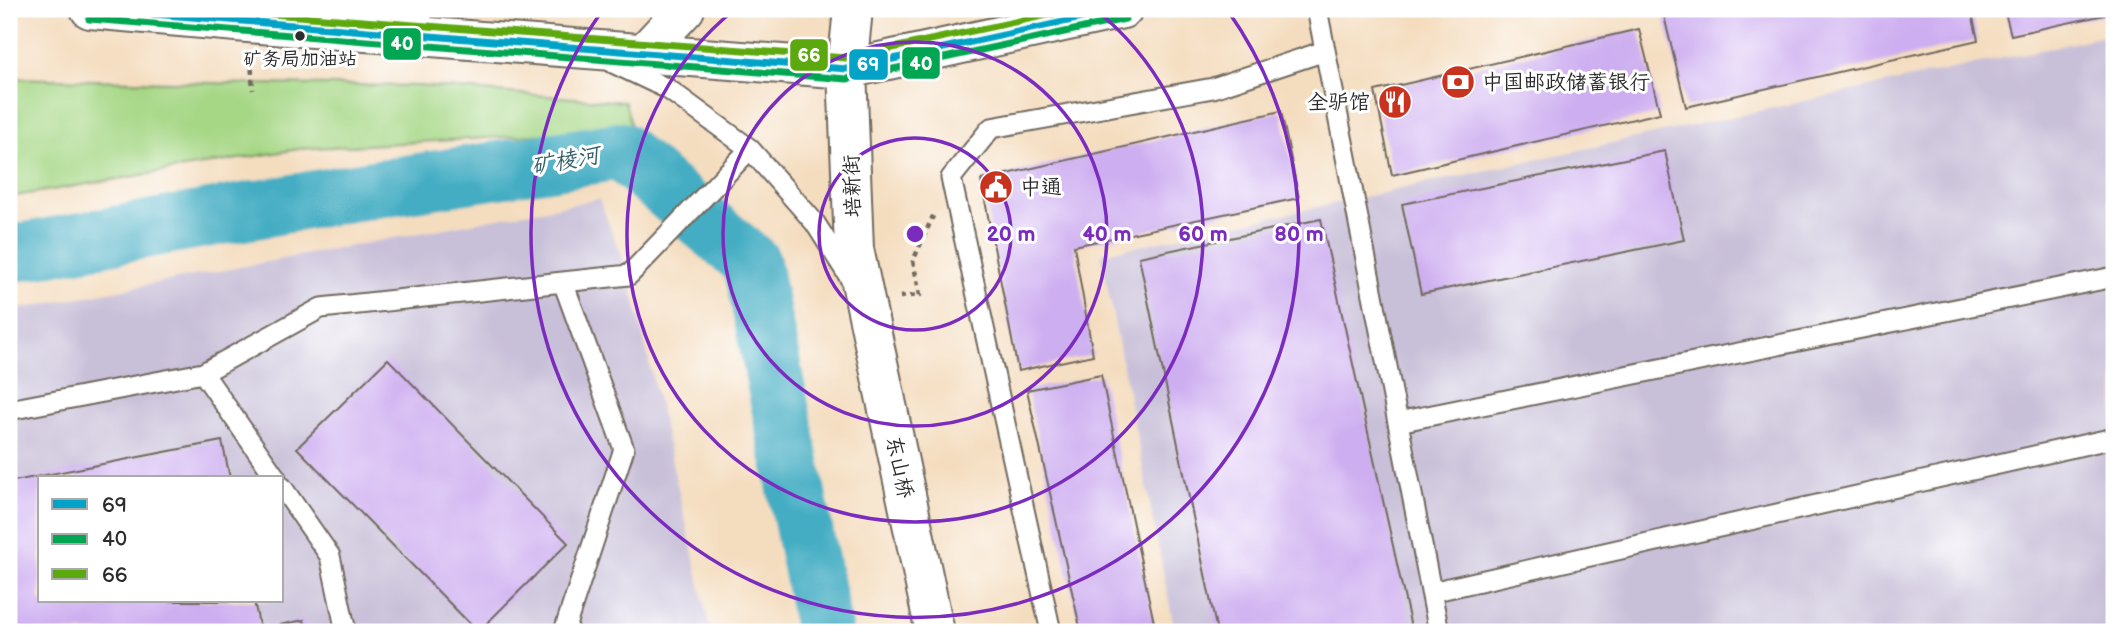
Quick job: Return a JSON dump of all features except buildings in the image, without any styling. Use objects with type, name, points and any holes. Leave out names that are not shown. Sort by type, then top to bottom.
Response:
[{"type":"street","points":[[90,9],[412,22],[580,48],[847,69],[1123,9]]},
{"type":"street","points":[[643,54],[685,9]]},
{"type":"street","name":"培新街","points":[[853,9],[847,69],[854,249],[882,299]]},
{"type":"street","name":"东山桥","points":[[882,299],[935,632]]},
{"type":"lane","points":[[1317,9],[1439,632]]},
{"type":"lane","points":[[580,48],[668,89],[750,149],[882,299]]},
{"type":"lane","points":[[1051,632],[951,178],[991,128],[1213,88],[1325,51]]},
{"type":"lane","points":[[9,410],[203,373],[321,308],[629,275],[750,149]]},
{"type":"lane","points":[[1398,422],[2114,277]]},
{"type":"lane","points":[[563,282],[624,449],[566,625],[570,632]]},
{"type":"lane","points":[[203,373],[275,476]]},
{"type":"lane","points":[[1431,592],[2114,438]]},
{"type":"lane","points":[[284,490],[330,556],[346,632]]},
{"type":"path","points":[[882,299],[920,295],[913,261]]},
{"type":"shaded area","points":[[2114,34],[2114,632],[1175,632],[1101,254]]},
{"type":"shaded area","points":[[599,199],[629,275],[711,632],[9,632],[9,311]]},
{"type":"green space","points":[[9,78],[420,86],[625,102],[633,132],[604,131],[299,149],[9,197]]},
{"type":"waterway","name":"矿棱河","points":[[9,254],[355,192],[620,151],[752,263],[824,632]]},
{"type":"transit line","name":"69","points":[[90,9],[847,69],[1123,9]]},
{"type":"transit line","name":"66","points":[[206,9],[846,58],[1075,9]]},
{"type":"transit line","name":"40","points":[[89,19],[847,79],[1125,19]]},
{"type":"place","name":"矿务局加油站","points":[[300,36]]},
{"type":"place","name":"中国邮政储蓄银行","points":[[1458,82]]},
{"type":"place","name":"全驴馆","points":[[1395,102]]},
{"type":"place","name":"中通","points":[[996,187]]}]
